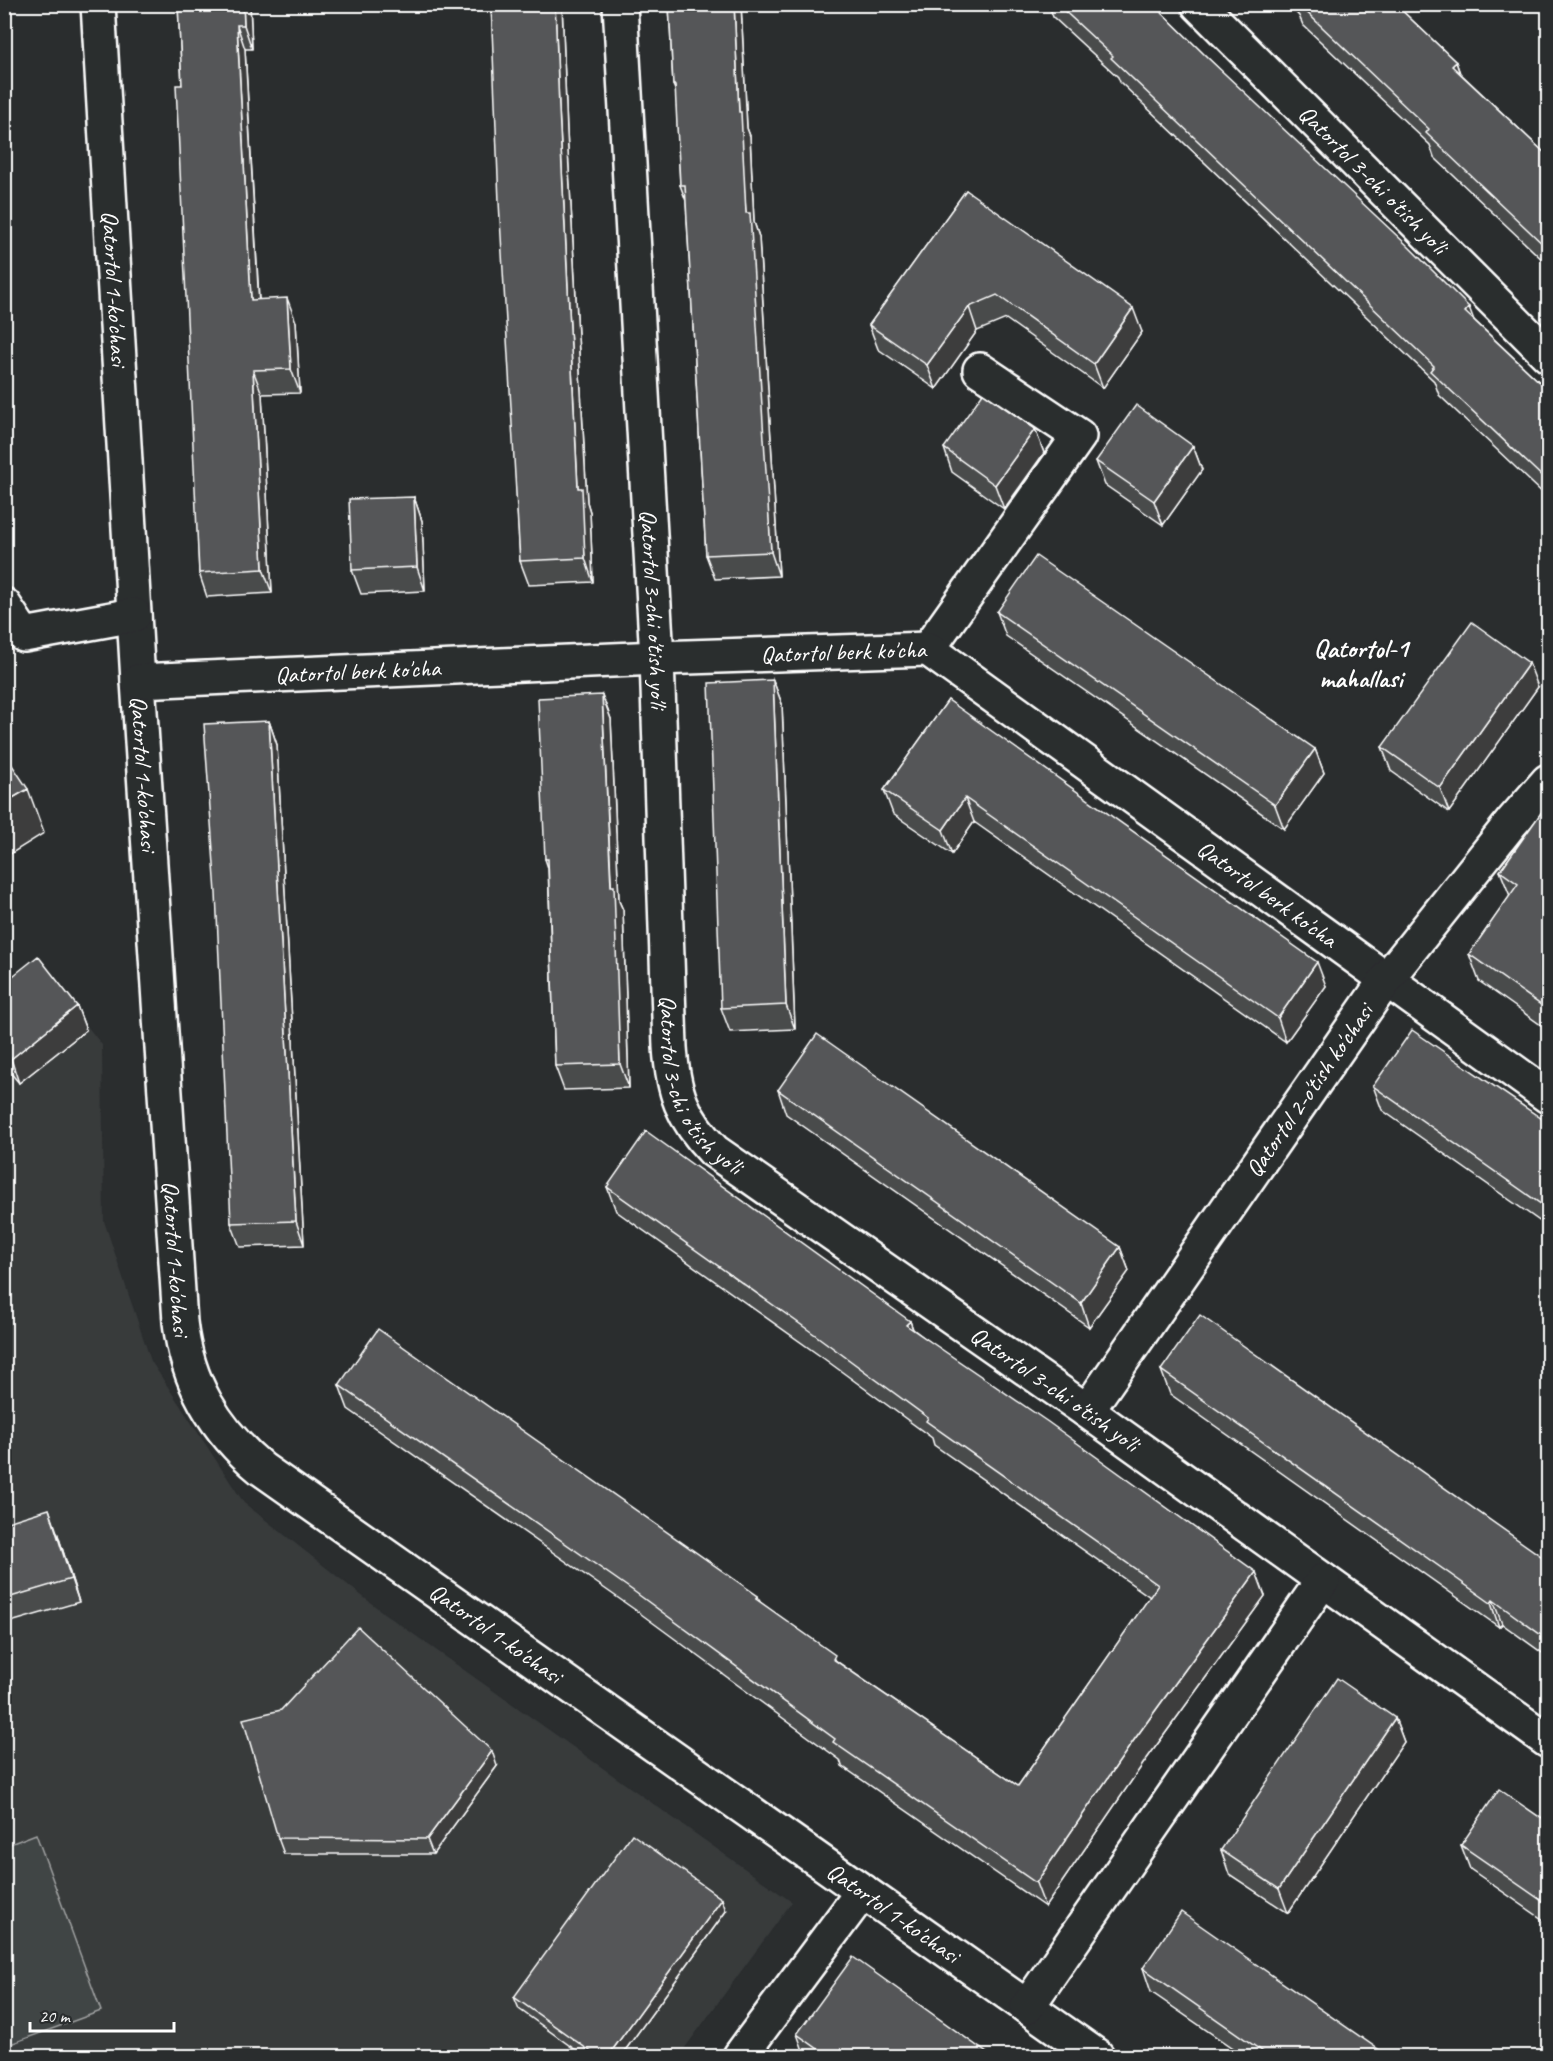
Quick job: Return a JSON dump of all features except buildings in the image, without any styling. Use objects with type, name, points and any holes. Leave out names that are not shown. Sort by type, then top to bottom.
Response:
[{"type":"street","name":"Qatortol 1-ko'chasi","points":[[98,4],[138,681],[180,1322],[186,1359],[203,1400],[234,1442],[262,1469],[1097,2056]]},
{"type":"street","name":"Qatortol 3-chi o'tish yo'li","points":[[620,4],[657,658],[672,1078],[680,1104],[696,1132],[714,1151],[1087,1411],[1548,1741]]},
{"type":"street","name":"Qatortol 3-chi o'tish yo'li","points":[[1198,4],[1548,355]]},
{"type":"street","points":[[928,649],[1079,436],[980,370]]},
{"type":"street","points":[[4,605],[24,635],[134,615]]},
{"type":"street","name":"Qatortol berk ko'cha","points":[[138,681],[657,658],[928,649],[1385,981],[1548,1096]]},
{"type":"street","name":"Qatortol 2-o'tish ko'chasi","points":[[1087,1411],[1385,981],[1512,822],[1548,781]]},
{"type":"street","points":[[1027,2007],[1323,1580]]},
{"type":"street","points":[[740,2056],[863,1891]]},
{"type":"shaded area","points":[[47,975],[102,1045],[104,1221],[151,1361],[244,1503],[385,1614],[792,1902],[679,2056],[5,2056],[4,1005]]},
{"type":"shaded area","points":[[36,1834],[101,2011],[5,2046],[5,1846]]},
{"type":"district","name":"Qatortol-1 mahallasi","points":[[1361,663]]}]
